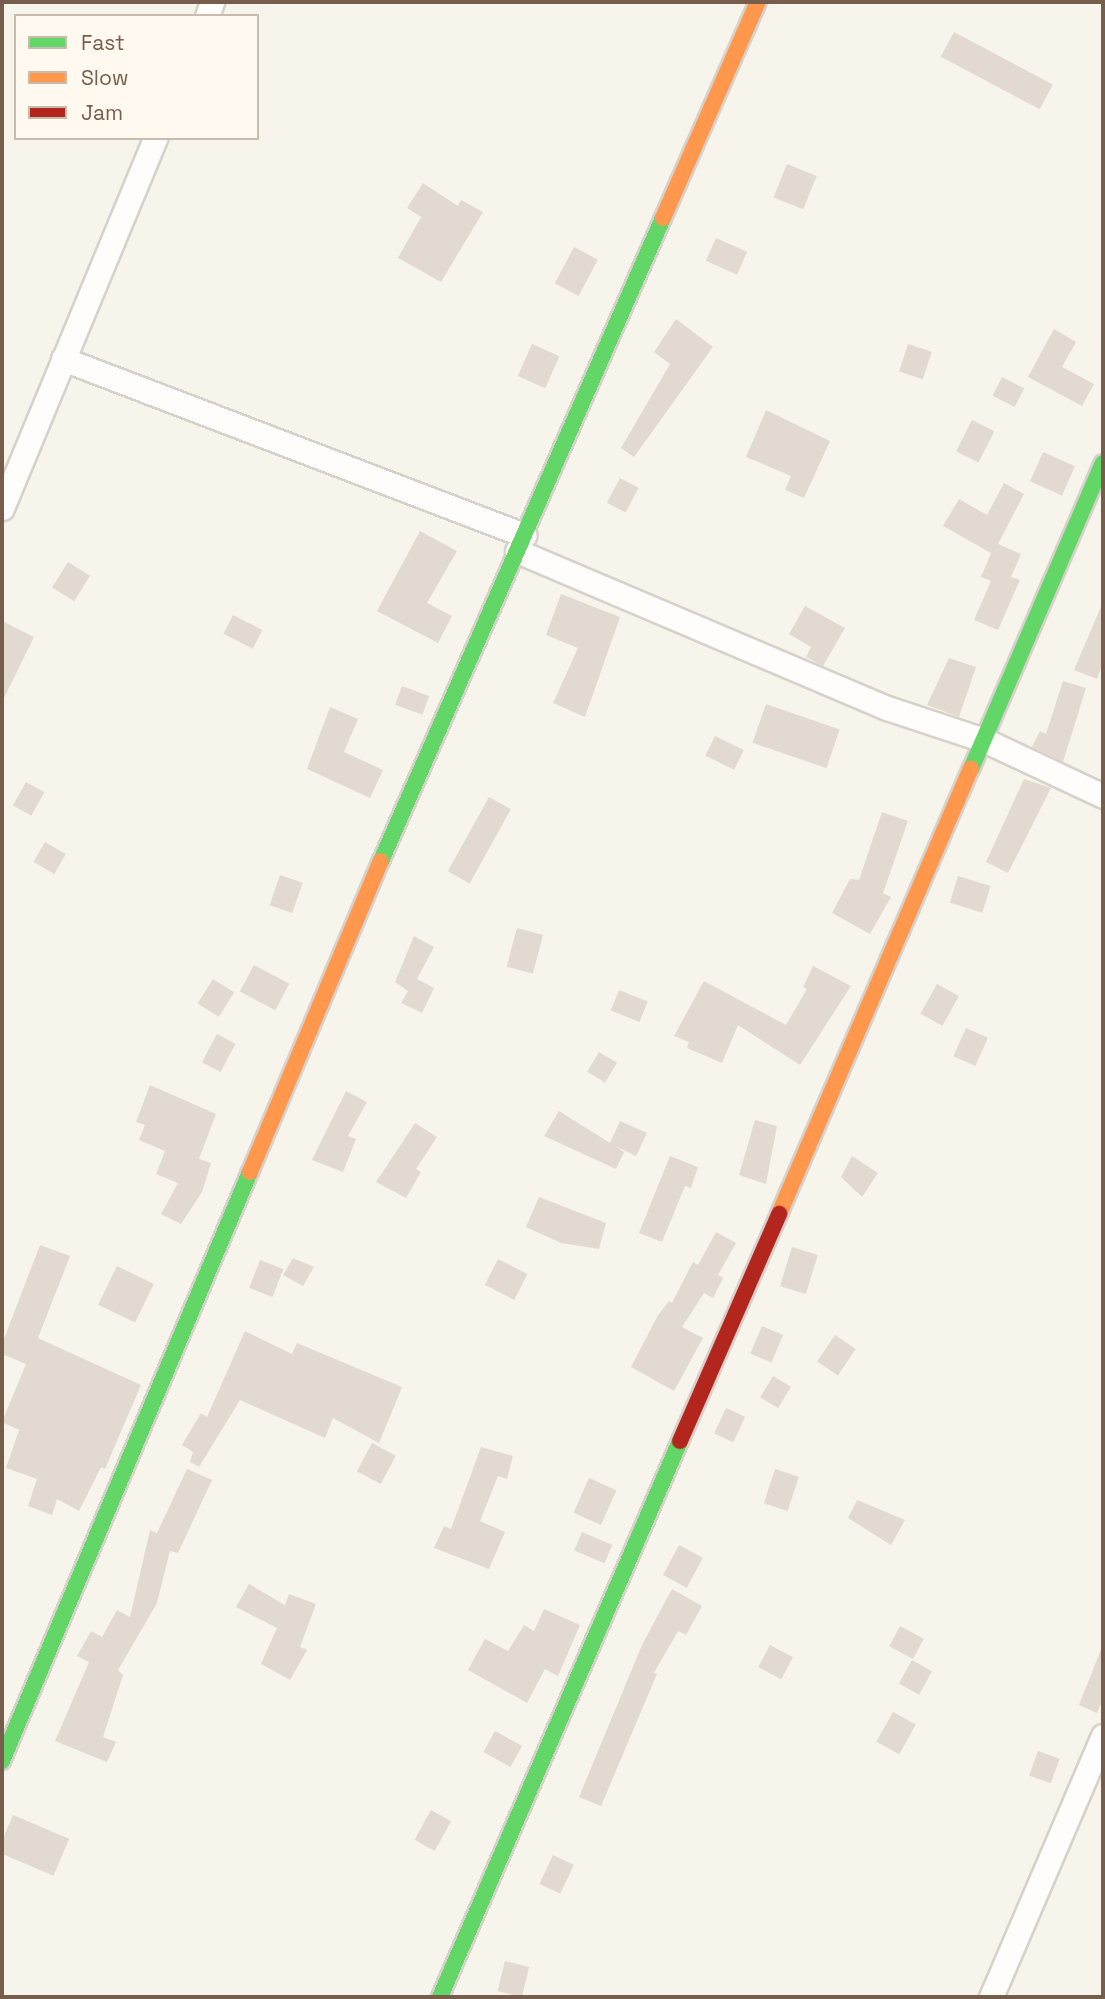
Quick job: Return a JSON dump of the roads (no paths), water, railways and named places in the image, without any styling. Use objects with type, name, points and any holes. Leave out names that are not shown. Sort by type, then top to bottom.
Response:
[{"type":"street","points":[[2,1760],[190,1320],[301,1044],[758,2]]},
{"type":"street","points":[[2,508],[154,140]]},
{"type":"street","points":[[63,359],[521,543],[887,708],[984,740],[1103,796]]},
{"type":"street","points":[[440,1997],[1103,463]]},
{"type":"street","points":[[991,1997],[1103,1736]]}]
